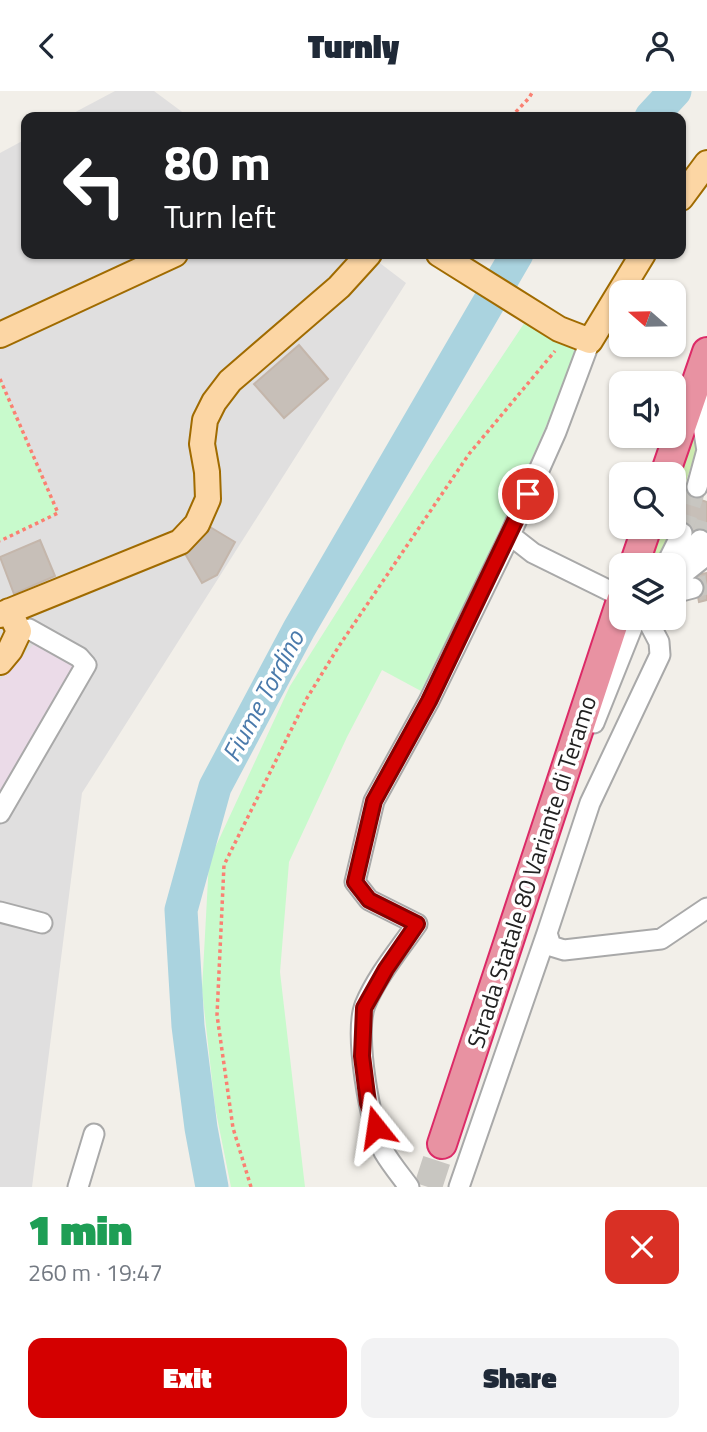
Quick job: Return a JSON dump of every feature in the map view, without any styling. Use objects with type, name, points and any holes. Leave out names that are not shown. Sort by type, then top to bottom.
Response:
[{"type":"highway","points":[[669,462],[707,352]]},
{"type":"highway","name":"Strada Statale 80 Variante di Teramo","points":[[442,1144],[562,779],[609,620]]},
{"type":"main road","points":[[686,191],[707,163]]},
{"type":"main road","points":[[0,335],[165,259]]},
{"type":"main road","points":[[0,663],[10,650],[9,619],[180,542],[197,524],[208,499],[202,444],[205,420],[214,402],[230,381],[339,287],[364,259]]},
{"type":"main road","points":[[447,259],[572,334],[639,259]]},
{"type":"street","points":[[409,1187],[383,1151],[368,1103],[362,1056],[364,1008],[386,969],[417,924],[369,900],[355,882],[374,801],[429,701],[510,535],[556,432],[572,334]]},
{"type":"street","points":[[696,384],[707,451],[697,487]]},
{"type":"street","points":[[510,535],[533,553],[609,592]]},
{"type":"street","points":[[686,560],[696,543]]},
{"type":"street","points":[[0,813],[86,665],[79,657],[9,619]]},
{"type":"street","points":[[562,779],[596,720],[638,630]]},
{"type":"street","points":[[459,1187],[590,803],[660,655],[659,642],[649,630]]},
{"type":"street","points":[[547,933],[551,946],[564,950],[661,939],[707,908]]},
{"type":"street","points":[[0,912],[42,923]]},
{"type":"street","points":[[78,1187],[94,1134]]},
{"type":"path","points":[[516,112],[533,91]]},
{"type":"path","points":[[251,1187],[233,1128],[217,1015],[224,865],[307,698],[339,646],[469,454],[564,340],[572,334]]},
{"type":"path","points":[[0,379],[58,513],[0,541]]},
{"type":"shaded area","points":[[115,91],[154,91],[182,112],[75,112]]},
{"type":"shaded area","points":[[21,142],[21,259],[375,259],[406,283],[82,793],[32,1187],[0,1187],[0,153]]},
{"type":"shaded area","points":[[36,642],[79,665],[0,801],[0,680]]},
{"type":"green space","points":[[527,319],[572,347],[576,355],[540,440],[421,691],[382,670],[347,737],[289,862],[280,972],[305,1187],[231,1187],[215,1107],[202,990],[209,861],[290,686],[431,463]]},
{"type":"green space","points":[[0,379],[58,513],[0,541]]},
{"type":"green space","points":[[692,433],[696,433],[699,443],[686,481],[686,462],[683,462]]},
{"type":"green space","points":[[657,539],[666,539],[667,548],[664,553],[653,553]]},
{"type":"building","points":[[299,345],[328,379],[284,418],[254,384]]},
{"type":"building","points":[[687,495],[707,502],[707,537],[686,531]]},
{"type":"building","points":[[210,527],[235,542],[217,575],[202,583],[183,550],[197,542]]},
{"type":"building","points":[[40,540],[55,576],[14,594],[0,557]]},
{"type":"building","points":[[707,573],[707,600],[699,602],[694,575]]},
{"type":"waterway","name":"Fiume Tordino","points":[[656,112],[675,91]]},
{"type":"waterway","name":"Fiume Tordino","points":[[212,1187],[201,1128],[188,1026],[181,910],[215,787],[299,629],[514,259]]},
{"type":"tunnel","points":[[686,521],[697,487]]},
{"type":"tunnel","points":[[700,540],[707,518]]},
{"type":"tunnel","points":[[693,588],[707,585]]},
{"type":"tunnel","points":[[428,1187],[442,1144]]},
{"type":"route","points":[[376,1127],[368,1103],[362,1056],[364,1008],[386,969],[417,924],[369,900],[355,882],[374,801],[429,701],[528,494]]}]
